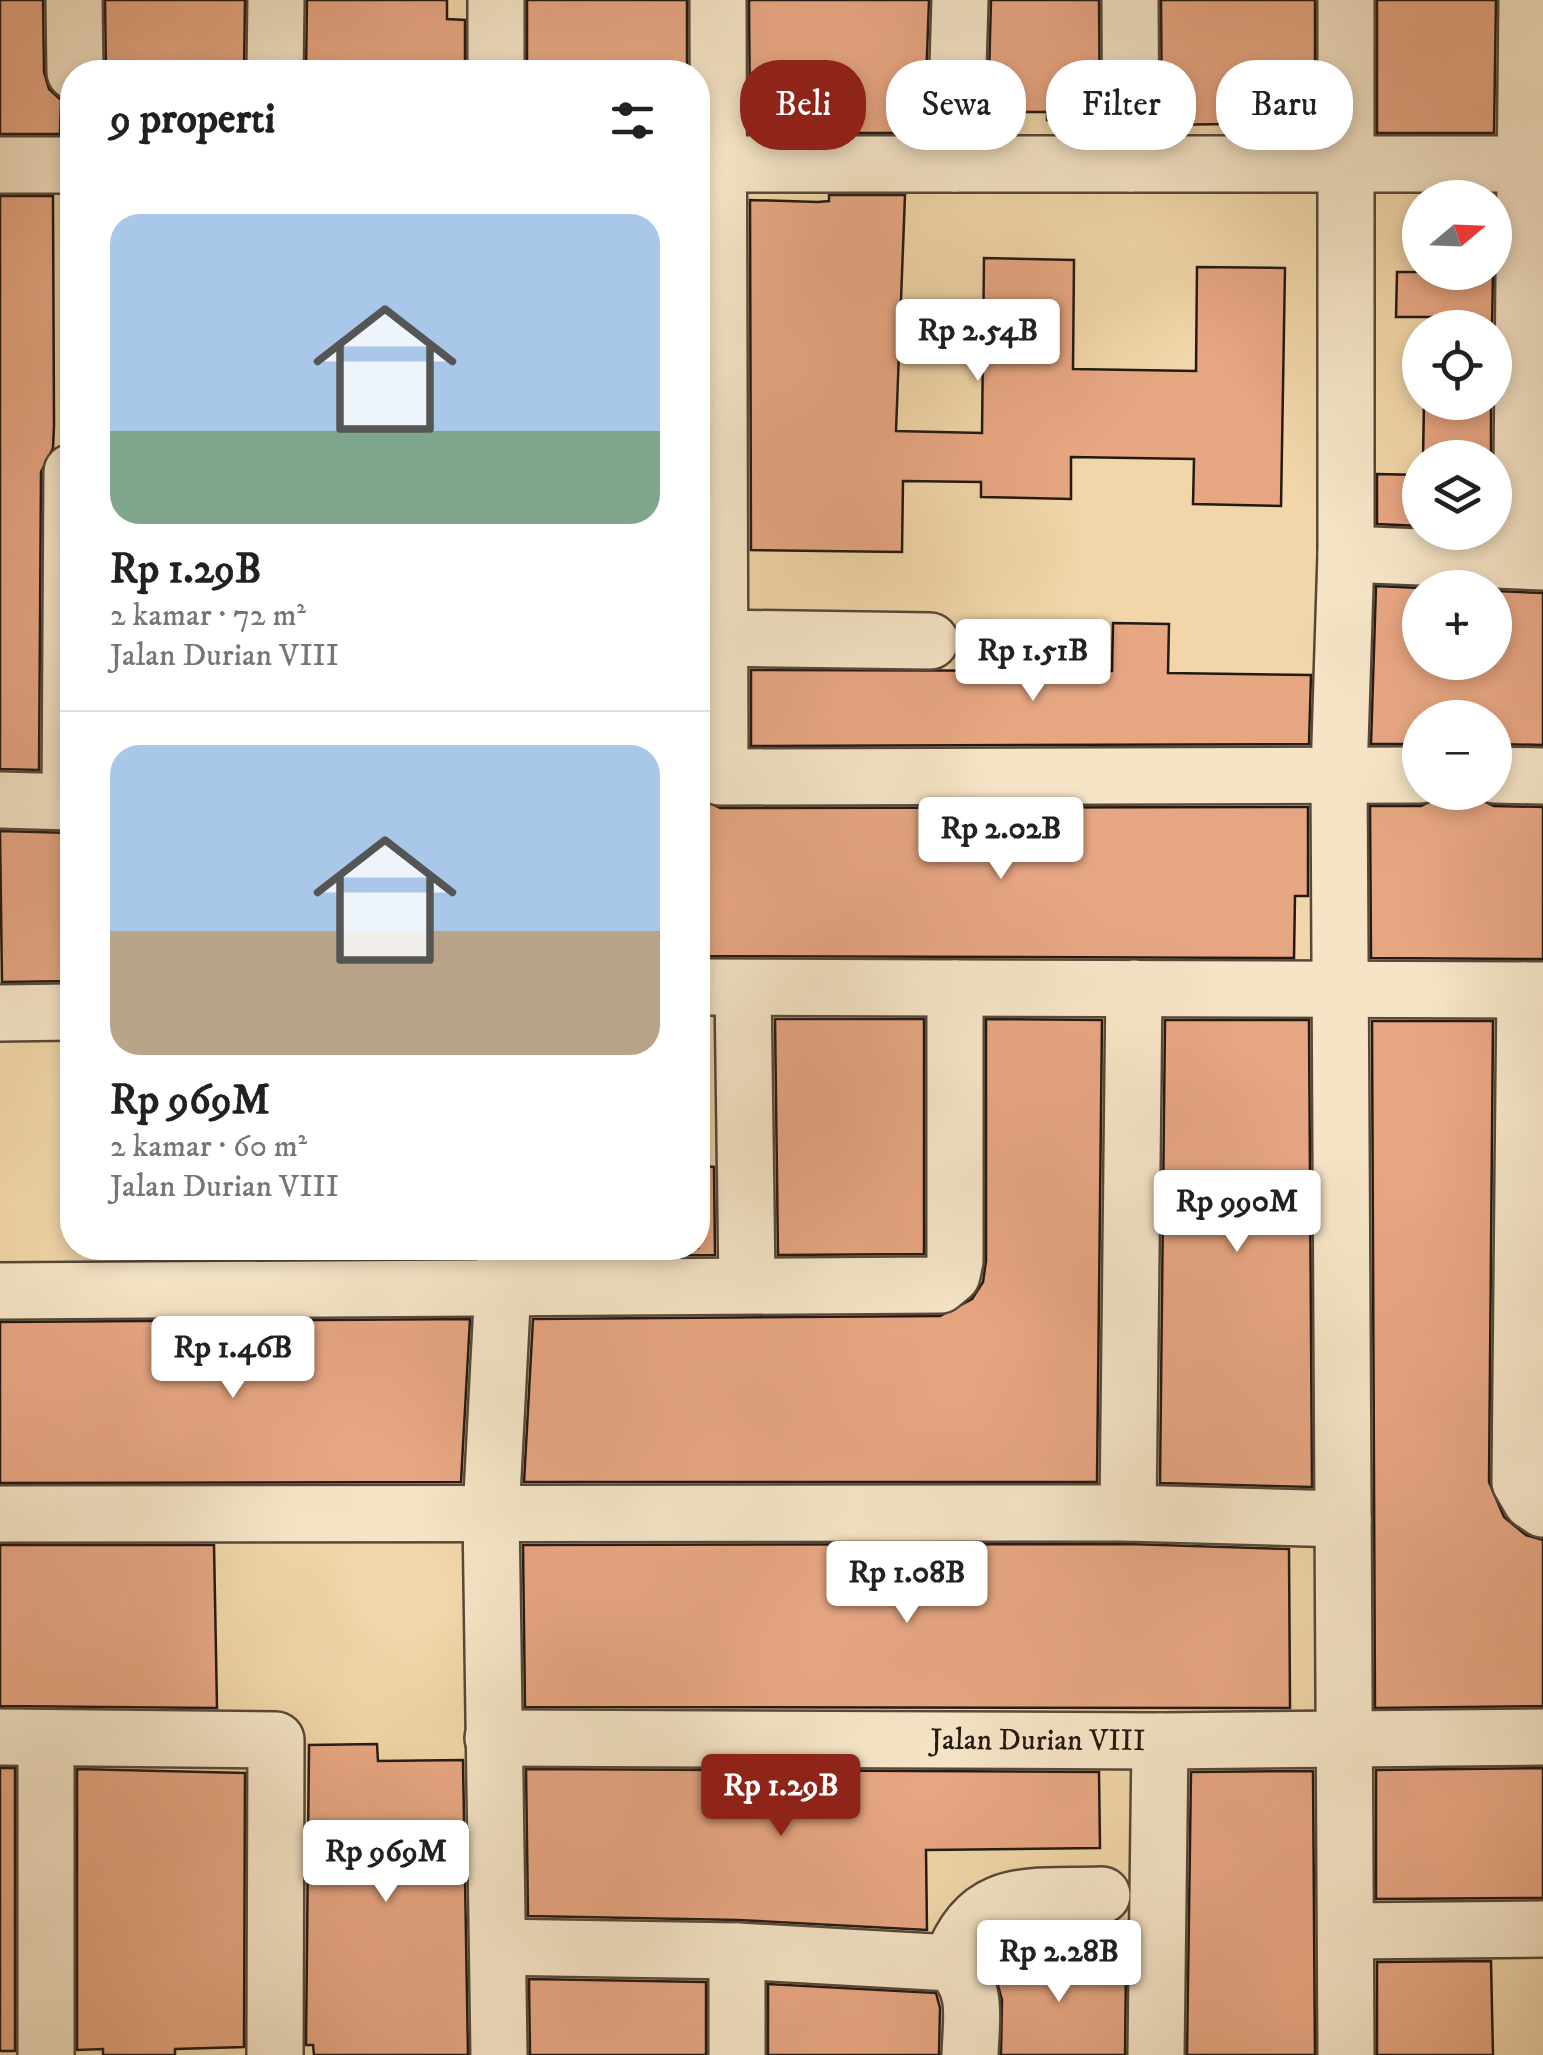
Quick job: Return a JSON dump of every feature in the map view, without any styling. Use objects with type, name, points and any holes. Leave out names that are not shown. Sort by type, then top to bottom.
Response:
[{"type":"street","points":[[74,0],[75,60]]},
{"type":"street","points":[[275,60],[276,0]]},
{"type":"street","points":[[496,0],[496,60]]},
{"type":"street","points":[[710,131],[718,0]]},
{"type":"street","points":[[955,164],[960,0]]},
{"type":"street","points":[[1130,0],[1132,164]]},
{"type":"street","points":[[1346,0],[1346,554],[1339,774],[1346,2055]]},
{"type":"street","points":[[1346,554],[1532,561],[1534,164],[1527,0]]},
{"type":"street","points":[[710,164],[1534,164]]},
{"type":"street","points":[[0,165],[60,165]]},
{"type":"street","points":[[710,259],[720,777],[1402,775]]},
{"type":"street","points":[[718,638],[930,641]]},
{"type":"street","points":[[1512,775],[1543,776]]},
{"type":"street","points":[[0,800],[60,802]]},
{"type":"street","points":[[748,1282],[720,988],[1534,990],[1520,1482],[1530,1501],[1543,1508]]},
{"type":"street","points":[[0,1290],[278,1268],[505,1267],[748,1282],[940,1284],[952,1275],[956,1261],[955,988]]},
{"type":"street","points":[[1128,1514],[1134,988]]},
{"type":"street","points":[[0,1013],[60,1012]]},
{"type":"street","points":[[499,2055],[491,1514],[505,1267]]},
{"type":"street","points":[[0,1514],[1128,1514],[1343,1519]]},
{"type":"street","name":"Jalan Durian VIII","points":[[493,1738],[1160,1741],[1543,1737]]},
{"type":"street","points":[[46,2055],[23,1738],[276,1740],[275,2055]]},
{"type":"street","points":[[1156,2055],[1160,1741]]},
{"type":"street","points":[[951,1963],[966,1927],[991,1906],[1025,1898],[1102,1895]]},
{"type":"street","points":[[1346,1931],[1543,1929]]},
{"type":"street","points":[[498,1947],[737,1951],[951,1963],[968,1978],[971,1992],[970,2055]]},
{"type":"street","points":[[737,1951],[737,2055]]},
{"type":"building","points":[[0,0],[43,0],[44,72],[49,89],[60,99],[60,134],[0,134]]},
{"type":"building","points":[[105,0],[245,0],[244,60],[106,60]]},
{"type":"building","points":[[307,0],[447,0],[447,19],[465,20],[465,60],[306,60]]},
{"type":"building","points":[[527,0],[687,0],[687,60],[527,60]]},
{"type":"building","points":[[749,0],[929,0],[927,60],[886,60],[886,133],[866,133],[866,60],[749,60]]},
{"type":"building","points":[[991,0],[1099,0],[1099,60],[1046,60],[1046,112],[1026,112],[1026,60],[989,60]]},
{"type":"building","points":[[1161,0],[1315,0],[1315,60],[1216,60],[1216,124],[1196,124],[1196,60],[1161,60]]},
{"type":"building","points":[[1377,0],[1496,0],[1494,133],[1377,133]]},
{"type":"building","points":[[829,195],[905,195],[896,431],[982,433],[984,258],[1074,260],[1073,369],[1196,371],[1197,267],[1285,268],[1281,506],[1193,504],[1194,459],[1071,457],[1071,499],[981,497],[981,482],[903,481],[902,552],[751,550],[750,200],[818,202],[829,201]]},
{"type":"building","points":[[0,196],[53,196],[54,426],[53,448],[41,472],[39,770],[0,769]]},
{"type":"building","points":[[1397,272],[1402,272],[1402,290],[1493,290],[1492,310],[1402,310],[1402,317],[1396,317]]},
{"type":"building","points":[[1424,420],[1491,420],[1491,440],[1423,440]]},
{"type":"building","points":[[1377,474],[1402,475],[1402,525],[1377,524]]},
{"type":"building","points":[[1376,586],[1402,587],[1402,680],[1512,680],[1512,592],[1543,593],[1543,745],[1512,744],[1512,700],[1402,700],[1402,744],[1371,744]]},
{"type":"building","points":[[1113,623],[1169,624],[1168,673],[1311,675],[1309,744],[751,746],[751,670],[1112,671]]},
{"type":"building","points":[[710,803],[720,808],[1308,807],[1308,896],[1295,896],[1294,958],[710,956]]},
{"type":"building","points":[[1370,806],[1402,806],[1402,810],[1543,807],[1543,959],[1371,958]]},
{"type":"building","points":[[0,831],[60,833],[60,981],[2,982]]},
{"type":"building","points":[[775,1019],[924,1019],[924,1254],[778,1255]]},
{"type":"building","points":[[986,1019],[1102,1020],[1097,1482],[524,1482],[533,1319],[940,1316],[972,1299],[983,1282],[986,1261]]},
{"type":"building","points":[[1165,1020],[1309,1020],[1312,1487],[1160,1483]]},
{"type":"building","points":[[1372,1021],[1493,1021],[1489,1482],[1504,1517],[1526,1535],[1543,1540],[1543,1706],[1375,1708]]},
{"type":"building","points":[[710,1167],[714,1167],[715,1255],[710,1255]]},
{"type":"building","points":[[470,1319],[461,1482],[0,1483],[0,1322]]},
{"type":"building","points":[[1128,1544],[1289,1549],[1290,1708],[525,1707],[523,1545]]},
{"type":"building","points":[[0,1545],[214,1545],[217,1708],[0,1706]]},
{"type":"building","points":[[377,1744],[378,1761],[463,1760],[468,2055],[314,2055],[313,2045],[306,2045],[309,1745]]},
{"type":"building","points":[[0,1768],[15,1768],[15,2051],[0,2051]]},
{"type":"building","points":[[1543,1768],[1543,1898],[1376,1899],[1376,1770]]},
{"type":"building","points":[[77,1769],[245,1773],[244,2047],[175,2049],[175,2055],[103,2055],[103,2049],[77,2050]]},
{"type":"building","points":[[526,1769],[1099,1772],[1100,1848],[926,1850],[927,1930],[738,1920],[528,1916]]},
{"type":"building","points":[[1313,1771],[1315,2055],[1187,2055],[1191,1772]]},
{"type":"building","points":[[1050,1945],[1051,1967],[1126,1966],[1125,2055],[1001,2055],[1002,2000],[989,1954],[995,1946]]},
{"type":"building","points":[[1491,1961],[1493,2055],[1377,2055],[1377,1962]]},
{"type":"building","points":[[529,1979],[706,1982],[706,2055],[530,2055]]},
{"type":"building","points":[[768,1984],[936,1993],[940,2008],[939,2055],[768,2055]]}]
